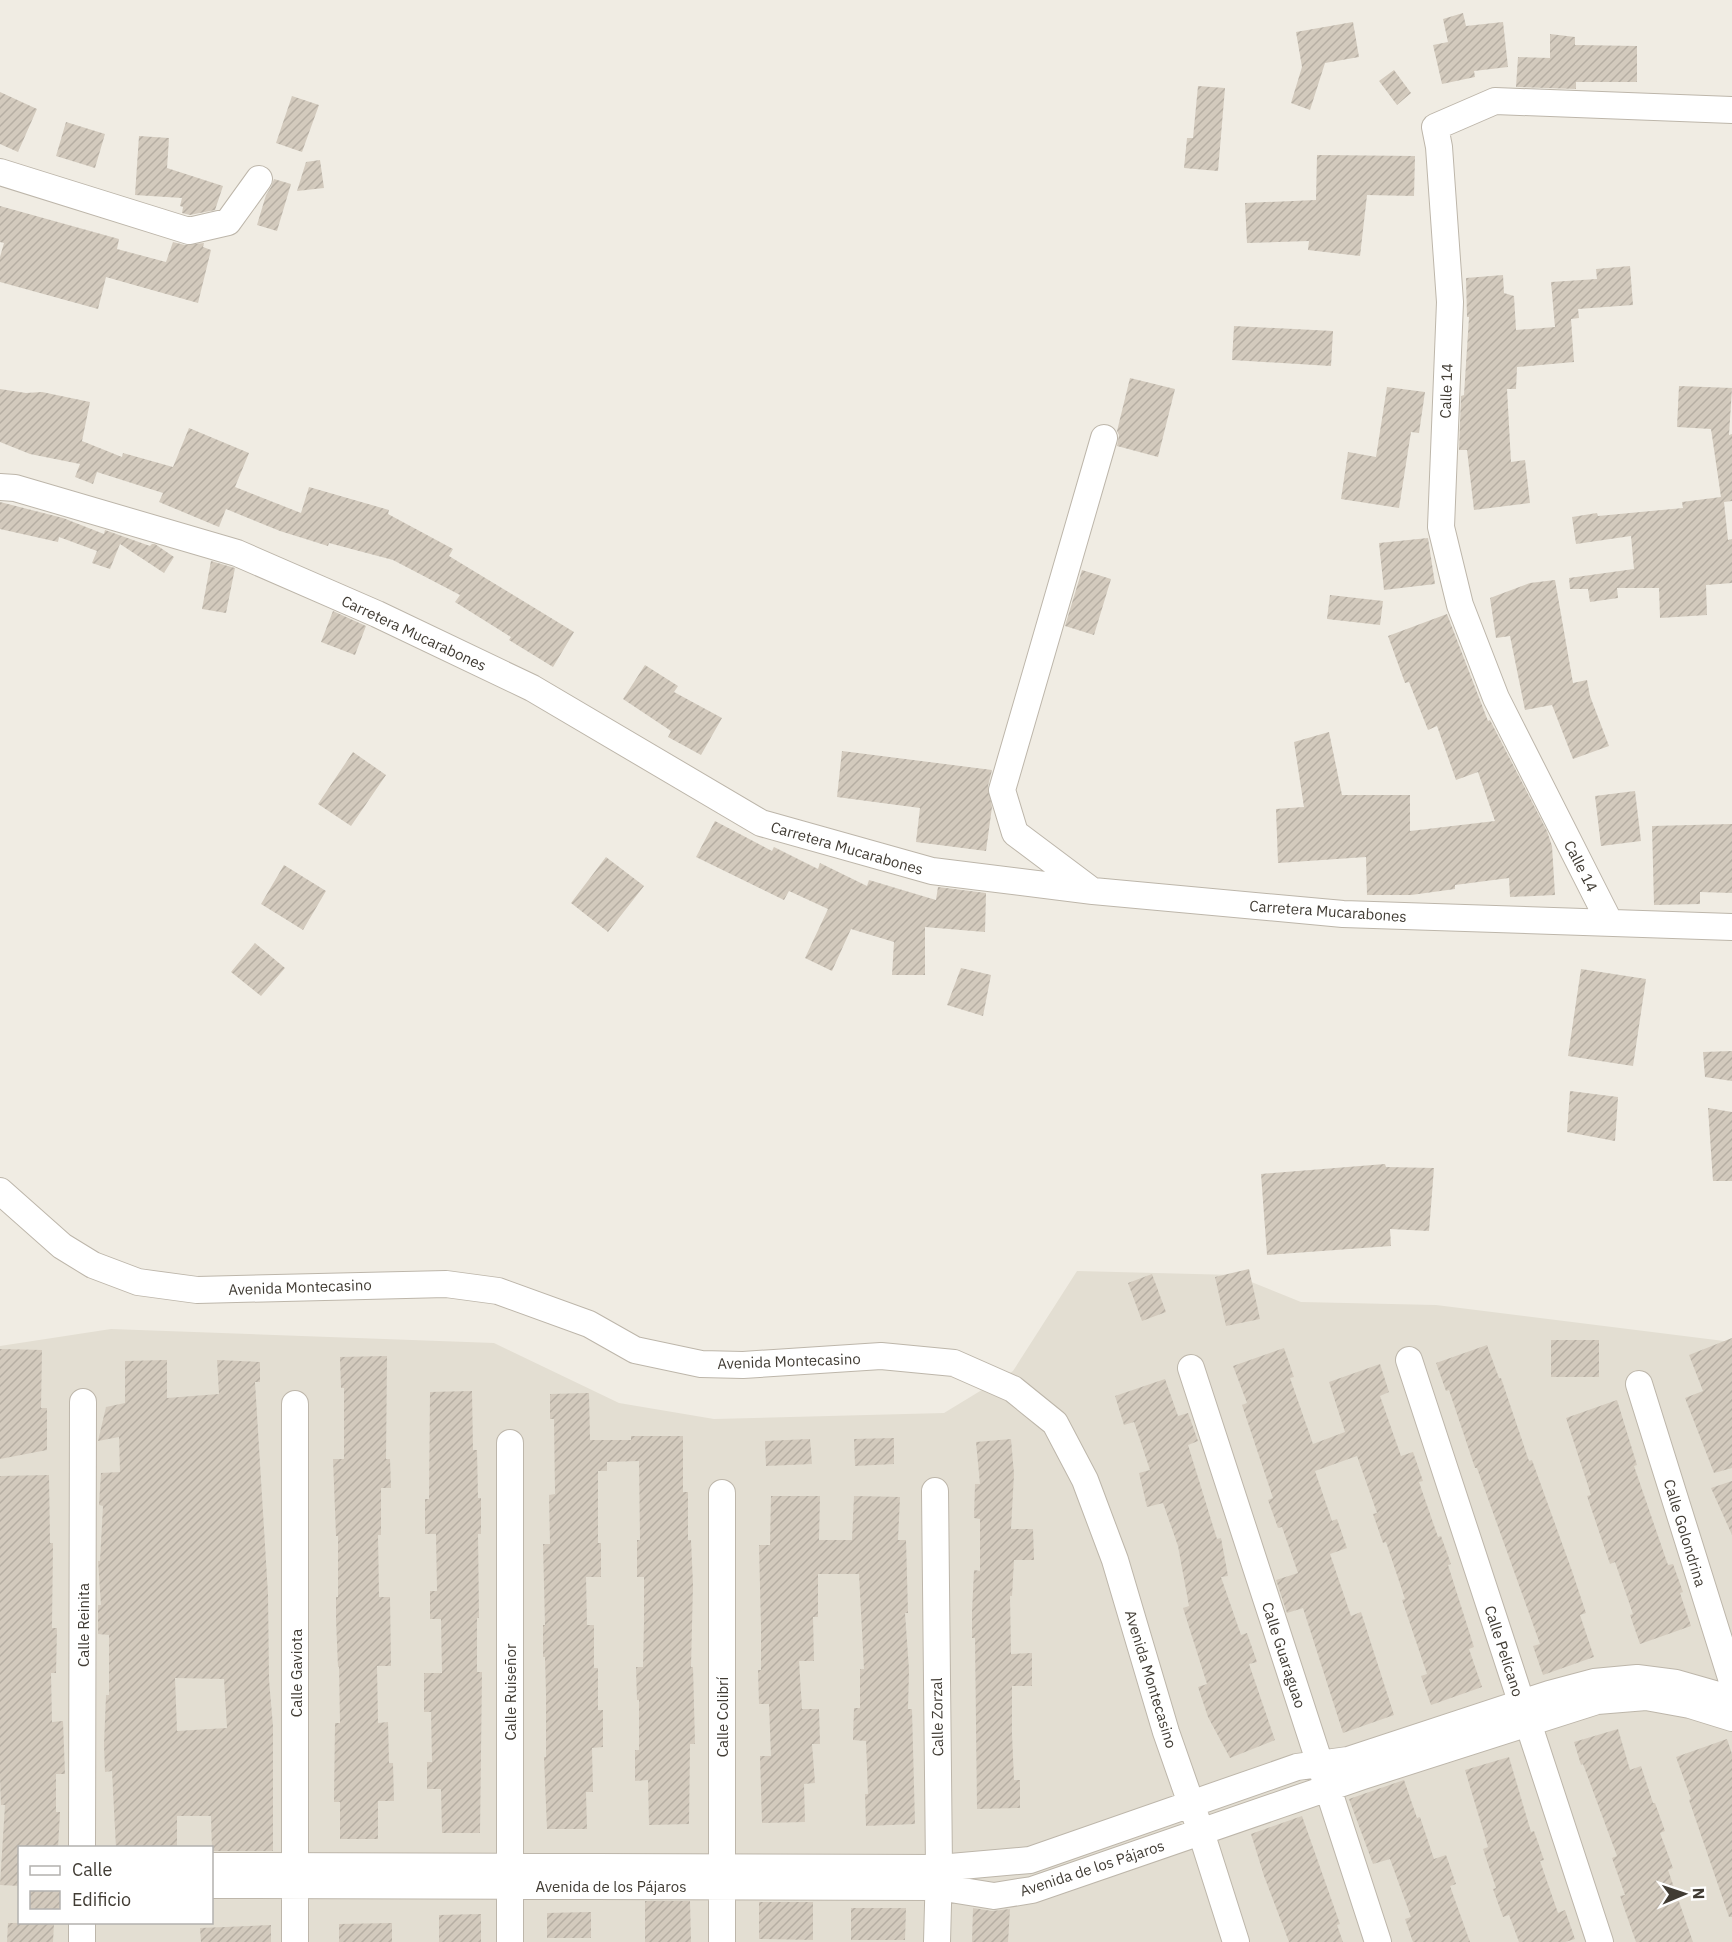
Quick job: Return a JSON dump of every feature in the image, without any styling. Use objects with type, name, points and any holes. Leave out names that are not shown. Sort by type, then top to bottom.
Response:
[{"type":"street","name":"Calle 14","points":[[1610,923],[1496,698],[1460,605],[1441,527],[1450,302],[1439,147],[1435,127],[1495,101],[1732,110]]},
{"type":"street","points":[[0,172],[189,231],[228,222],[259,179]]},
{"type":"street","points":[[1093,891],[1015,833],[1002,790],[1104,438]]},
{"type":"street","name":"Carretera Mucarabones","points":[[0,487],[15,488],[237,553],[377,614],[532,688],[761,823],[932,871],[1093,891],[1343,914],[1732,927]]},
{"type":"street","name":"Avenida Montecasino","points":[[0,1191],[62,1245],[93,1265],[138,1281],[197,1290],[396,1284],[456,1286],[498,1291],[589,1324],[635,1350],[701,1364],[743,1365],[881,1356],[954,1363],[1013,1389],[1054,1423],[1085,1480],[1115,1560],[1166,1732],[1236,1942]]},
{"type":"street","name":"Calle Pelícano","points":[[1409,1360],[1600,1942]]},
{"type":"street","name":"Calle Guaraguao","points":[[1191,1368],[1378,1942]]},
{"type":"street","name":"Calle Golondrina","points":[[1639,1384],[1732,1681]]},
{"type":"street","name":"Calle Reinita","points":[[82,1846],[83,1402]]},
{"type":"street","name":"Calle Gaviota","points":[[295,1942],[296,1404]]},
{"type":"street","name":"Calle Ruiseñor","points":[[510,1443],[510,1942]]},
{"type":"street","name":"Calle Zorzal","points":[[935,1491],[937,1942]]},
{"type":"street","name":"Calle Colibrí","points":[[722,1493],[722,1942]]},
{"type":"street","name":"Avenida de los Pájaros","points":[[938,1878],[994,1896],[1032,1890],[1328,1788],[1525,1713],[1594,1682],[1637,1678],[1676,1683],[1732,1700]]},
{"type":"street","name":"Avenida de los Pájaros","points":[[213,1885],[295,1876],[938,1878],[1030,1860],[1297,1767],[1348,1760],[1525,1713],[1597,1701],[1646,1697],[1690,1705],[1732,1718]]},
{"type":"street","name":"Avenida de los Pájaros","points":[[213,1866],[295,1876]]},
{"type":"street","points":[[82,1924],[82,1942]]},
{"type":"shaded area","points":[[1077,1271],[1234,1275],[1301,1302],[1436,1305],[1732,1342],[1732,1942],[0,1942],[0,1346],[111,1329],[494,1343],[619,1403],[714,1419],[944,1413],[1013,1371]]},
{"type":"building","points":[[1463,13],[1466,26],[1503,22],[1508,67],[1474,71],[1475,77],[1442,84],[1433,45],[1448,42],[1443,19]]},
{"type":"building","points":[[1353,22],[1359,57],[1325,63],[1310,110],[1291,103],[1302,67],[1296,32]]},
{"type":"building","points":[[1550,34],[1575,37],[1575,45],[1637,46],[1637,82],[1576,82],[1576,89],[1516,87],[1518,57],[1550,58]]},
{"type":"building","points":[[1394,70],[1411,93],[1397,105],[1379,81]]},
{"type":"building","points":[[1198,86],[1225,88],[1218,171],[1184,168],[1187,138],[1193,138]]},
{"type":"building","points":[[0,92],[37,109],[18,152],[0,144]]},
{"type":"building","points":[[292,96],[319,105],[302,152],[276,143]]},
{"type":"building","points":[[66,122],[105,134],[95,168],[56,156]]},
{"type":"building","points":[[139,136],[169,138],[167,168],[223,186],[215,210],[190,215],[182,213],[183,207],[180,206],[182,198],[135,195]]},
{"type":"building","points":[[1317,155],[1415,156],[1414,196],[1367,195],[1360,256],[1308,250],[1309,241],[1247,243],[1245,203],[1316,200]]},
{"type":"building","points":[[320,160],[324,188],[297,191],[306,162]]},
{"type":"building","points":[[274,179],[291,184],[277,231],[257,225],[266,195]]},
{"type":"building","points":[[0,206],[119,239],[117,249],[166,262],[173,242],[185,245],[204,243],[203,247],[211,250],[198,303],[106,277],[98,309],[0,282],[0,257],[4,243],[0,242]]},
{"type":"building","points":[[1630,266],[1633,305],[1578,309],[1579,318],[1571,319],[1574,362],[1517,367],[1516,389],[1507,389],[1511,462],[1525,460],[1530,503],[1474,510],[1467,450],[1459,450],[1461,396],[1464,395],[1469,317],[1467,317],[1466,278],[1503,275],[1504,293],[1514,296],[1516,330],[1555,327],[1551,282],[1597,279],[1596,269]]},
{"type":"building","points":[[1234,326],[1333,331],[1331,366],[1232,360]]},
{"type":"building","points":[[1130,378],[1175,389],[1158,457],[1117,446],[1119,435],[1117,431]]},
{"type":"building","points":[[1679,386],[1732,388],[1729,435],[1732,434],[1732,501],[1724,502],[1728,540],[1732,539],[1732,583],[1706,585],[1707,615],[1660,618],[1659,588],[1617,588],[1618,598],[1590,602],[1588,589],[1570,589],[1569,578],[1634,569],[1631,536],[1576,544],[1572,517],[1597,513],[1598,516],[1683,508],[1682,502],[1721,497],[1711,429],[1677,427]]},
{"type":"building","points":[[1387,387],[1425,392],[1419,433],[1411,432],[1399,508],[1341,499],[1348,452],[1376,457]]},
{"type":"building","points":[[0,389],[26,393],[42,392],[90,402],[82,441],[122,457],[123,453],[173,467],[189,428],[249,453],[235,487],[301,513],[309,487],[389,510],[388,514],[453,549],[449,556],[574,632],[553,667],[509,640],[511,637],[455,602],[460,595],[393,560],[329,543],[328,546],[280,531],[226,509],[219,527],[159,502],[163,493],[97,472],[93,484],[75,477],[80,464],[30,454],[0,442]]},
{"type":"building","points":[[0,502],[63,518],[104,534],[105,530],[150,546],[155,544],[174,557],[164,573],[120,544],[110,569],[92,563],[97,551],[59,537],[58,542],[0,529]]},
{"type":"building","points":[[1428,538],[1435,584],[1384,590],[1379,543]]},
{"type":"building","points":[[211,561],[235,568],[226,613],[202,609]]},
{"type":"building","points":[[1082,570],[1111,579],[1094,635],[1065,626]]},
{"type":"building","points":[[1555,580],[1573,683],[1587,680],[1590,696],[1609,746],[1573,759],[1552,705],[1525,710],[1510,636],[1496,638],[1490,598],[1530,583]]},
{"type":"building","points":[[1330,595],[1383,601],[1380,625],[1327,619]]},
{"type":"building","points":[[333,611],[366,626],[355,655],[321,642]]},
{"type":"building","points":[[1447,614],[1488,721],[1490,720],[1547,831],[1552,846],[1555,895],[1510,897],[1509,878],[1455,885],[1455,889],[1411,895],[1367,895],[1366,857],[1278,863],[1276,809],[1304,807],[1294,742],[1329,732],[1342,795],[1410,795],[1410,831],[1495,821],[1478,772],[1456,780],[1437,726],[1428,730],[1409,682],[1405,683],[1388,636]]},
{"type":"building","points":[[645,665],[678,686],[674,692],[722,718],[701,755],[668,737],[671,731],[623,699]]},
{"type":"building","points":[[842,751],[992,770],[988,786],[992,807],[986,851],[916,842],[920,808],[837,797]]},
{"type":"building","points":[[353,752],[386,775],[351,826],[318,804]]},
{"type":"building","points":[[1635,791],[1641,841],[1601,846],[1595,796]]},
{"type":"building","points":[[715,821],[772,851],[774,847],[818,869],[820,863],[867,886],[869,880],[936,900],[938,887],[986,893],[985,932],[925,927],[925,975],[892,975],[894,942],[851,929],[832,971],[805,958],[828,909],[789,891],[784,900],[696,857]]},
{"type":"building","points":[[1732,824],[1732,893],[1700,892],[1700,904],[1654,905],[1652,826]]},
{"type":"building","points":[[606,857],[644,886],[608,932],[571,903]]},
{"type":"building","points":[[284,865],[326,891],[303,930],[261,904]]},
{"type":"building","points":[[255,943],[285,968],[261,996],[231,972]]},
{"type":"building","points":[[961,968],[991,975],[983,1016],[947,1005]]},
{"type":"building","points":[[1581,969],[1646,979],[1633,1066],[1568,1056]]},
{"type":"building","points":[[1732,1051],[1732,1081],[1705,1077],[1703,1052]]},
{"type":"building","points":[[1570,1091],[1618,1097],[1615,1141],[1567,1132]]},
{"type":"building","points":[[1708,1108],[1732,1112],[1732,1181],[1713,1181]]},
{"type":"building","points":[[1385,1164],[1386,1167],[1434,1168],[1429,1231],[1390,1229],[1391,1246],[1267,1255],[1261,1174]]},
{"type":"building","points":[[1249,1269],[1260,1319],[1226,1326],[1215,1277]]},
{"type":"building","points":[[1152,1274],[1166,1312],[1142,1321],[1128,1283]]},
{"type":"building","points":[[1732,1338],[1732,1468],[1714,1473],[1685,1398],[1703,1391],[1689,1355]]},
{"type":"building","points":[[1551,1340],[1599,1340],[1599,1377],[1551,1377]]},
{"type":"building","points":[[1487,1345],[1572,1571],[1586,1613],[1580,1615],[1594,1657],[1543,1675],[1533,1646],[1540,1644],[1477,1468],[1475,1468],[1449,1390],[1446,1391],[1436,1363]]},
{"type":"building","points":[[1284,1348],[1294,1377],[1290,1378],[1313,1444],[1345,1432],[1329,1382],[1380,1364],[1389,1392],[1380,1396],[1401,1456],[1413,1452],[1423,1481],[1419,1482],[1438,1537],[1441,1536],[1451,1564],[1448,1565],[1474,1647],[1469,1649],[1482,1687],[1431,1705],[1421,1676],[1427,1674],[1402,1600],[1405,1599],[1386,1542],[1383,1543],[1373,1514],[1377,1513],[1357,1456],[1315,1471],[1332,1521],[1337,1519],[1347,1548],[1330,1554],[1351,1616],[1361,1612],[1394,1715],[1343,1733],[1303,1608],[1287,1613],[1276,1580],[1298,1573],[1282,1527],[1278,1528],[1268,1500],[1273,1498],[1242,1405],[1247,1403],[1233,1366]]},
{"type":"building","points":[[0,1349],[42,1350],[41,1408],[47,1408],[47,1450],[0,1459]]},
{"type":"building","points":[[387,1356],[386,1459],[390,1459],[391,1488],[381,1488],[381,1535],[378,1535],[379,1597],[390,1597],[391,1666],[377,1666],[378,1723],[388,1722],[389,1763],[393,1763],[394,1801],[378,1801],[378,1839],[340,1839],[340,1802],[334,1802],[335,1723],[340,1723],[336,1619],[338,1536],[336,1536],[333,1459],[344,1459],[344,1388],[341,1388],[340,1357]]},
{"type":"building","points":[[167,1360],[167,1398],[219,1394],[217,1360],[260,1362],[260,1382],[255,1382],[268,1594],[269,1680],[273,1726],[273,1851],[213,1851],[211,1816],[177,1816],[177,1846],[116,1846],[112,1771],[105,1772],[104,1745],[106,1695],[109,1695],[109,1635],[98,1634],[98,1605],[101,1605],[98,1561],[100,1561],[103,1506],[99,1505],[101,1473],[120,1472],[119,1437],[98,1441],[106,1407],[125,1403],[125,1361]],"holes":[[[175,1678],[224,1679],[227,1728],[177,1731]]]},
{"type":"building","points":[[1165,1379],[1178,1416],[1188,1413],[1198,1441],[1188,1445],[1217,1539],[1221,1538],[1228,1576],[1221,1577],[1241,1635],[1247,1633],[1257,1662],[1249,1664],[1275,1740],[1230,1758],[1208,1717],[1198,1687],[1207,1684],[1183,1608],[1189,1606],[1178,1546],[1163,1503],[1147,1507],[1139,1473],[1150,1470],[1134,1422],[1124,1425],[1115,1396]]},
{"type":"building","points":[[472,1391],[473,1450],[477,1450],[478,1498],[481,1498],[481,1534],[478,1534],[479,1618],[477,1618],[477,1672],[482,1672],[480,1833],[442,1833],[441,1789],[427,1789],[427,1762],[432,1762],[431,1712],[424,1712],[424,1673],[442,1673],[441,1619],[430,1619],[430,1591],[437,1591],[436,1534],[425,1534],[425,1499],[429,1499],[430,1392]]},
{"type":"building","points":[[589,1393],[590,1440],[631,1440],[631,1436],[683,1436],[683,1492],[688,1492],[688,1540],[691,1540],[693,1585],[691,1667],[693,1667],[695,1744],[690,1744],[689,1824],[649,1825],[648,1780],[635,1781],[635,1750],[639,1750],[639,1700],[637,1700],[636,1667],[643,1667],[644,1623],[644,1577],[637,1577],[637,1540],[640,1540],[639,1461],[607,1462],[607,1471],[598,1471],[598,1543],[601,1543],[601,1577],[586,1577],[587,1625],[594,1625],[594,1668],[598,1668],[598,1710],[603,1710],[603,1747],[592,1748],[593,1792],[586,1792],[587,1829],[547,1829],[544,1757],[546,1757],[546,1694],[545,1657],[543,1657],[543,1625],[545,1625],[543,1544],[550,1544],[549,1495],[555,1494],[554,1419],[550,1419],[550,1394]]},
{"type":"building","points":[[1617,1400],[1637,1465],[1634,1466],[1668,1565],[1673,1564],[1683,1592],[1680,1593],[1691,1626],[1640,1644],[1630,1615],[1633,1614],[1615,1562],[1610,1564],[1587,1496],[1591,1495],[1566,1418]]},
{"type":"building","points":[[894,1438],[894,1464],[855,1466],[854,1439]]},
{"type":"building","points":[[810,1439],[812,1464],[766,1466],[765,1441]]},
{"type":"building","points":[[1011,1439],[1014,1474],[1011,1529],[1033,1529],[1034,1560],[1014,1560],[1012,1596],[1010,1596],[1011,1654],[1032,1653],[1032,1686],[1012,1686],[1014,1780],[1020,1780],[1020,1808],[977,1809],[975,1638],[972,1638],[974,1570],[980,1571],[980,1519],[974,1518],[975,1484],[980,1484],[976,1442]]},
{"type":"building","points":[[49,1475],[50,1543],[53,1543],[52,1628],[57,1628],[56,1673],[51,1673],[52,1722],[63,1721],[65,1774],[56,1774],[56,1812],[60,1812],[58,1846],[18,1846],[18,1886],[0,1885],[5,1805],[1,1805],[0,1776],[0,1476]]},
{"type":"building","points":[[1732,1481],[1732,1535],[1711,1488]]},
{"type":"building","points":[[771,1496],[820,1496],[819,1540],[852,1540],[854,1496],[900,1497],[898,1540],[906,1540],[908,1613],[905,1613],[909,1670],[908,1709],[912,1709],[915,1824],[866,1826],[865,1794],[868,1794],[866,1741],[853,1740],[854,1708],[860,1708],[860,1669],[864,1669],[859,1574],[818,1574],[818,1617],[813,1617],[814,1661],[799,1661],[802,1709],[819,1709],[820,1744],[812,1744],[815,1783],[804,1784],[805,1822],[762,1823],[760,1756],[771,1756],[769,1704],[759,1704],[758,1670],[761,1670],[761,1628],[759,1545],[770,1545]]},
{"type":"building","points":[[1618,1729],[1630,1770],[1641,1766],[1665,1831],[1660,1833],[1673,1868],[1668,1870],[1693,1942],[1636,1942],[1630,1925],[1620,1896],[1625,1895],[1612,1858],[1617,1856],[1574,1742]]},
{"type":"building","points":[[1727,1739],[1732,1754],[1732,1917],[1729,1917],[1676,1757]]},
{"type":"building","points":[[1509,1757],[1531,1832],[1534,1831],[1544,1860],[1540,1861],[1558,1913],[1565,1910],[1575,1939],[1565,1942],[1519,1942],[1509,1915],[1503,1917],[1483,1849],[1488,1847],[1465,1770]]},
{"type":"building","points":[[1404,1780],[1417,1818],[1420,1817],[1434,1859],[1446,1855],[1456,1884],[1450,1886],[1470,1942],[1413,1942],[1405,1919],[1411,1917],[1390,1859],[1373,1864],[1349,1799]]},
{"type":"building","points":[[1302,1816],[1340,1924],[1337,1925],[1343,1942],[1289,1942],[1264,1876],[1251,1834]]},
{"type":"building","points":[[645,1901],[690,1901],[691,1942],[645,1942]]},
{"type":"building","points":[[759,1902],[813,1902],[813,1940],[759,1939]]},
{"type":"building","points":[[851,1908],[906,1908],[905,1940],[851,1940]]},
{"type":"building","points":[[973,1908],[992,1911],[1010,1909],[1008,1942],[972,1942]]},
{"type":"building","points":[[591,1912],[591,1938],[547,1938],[547,1913]]},
{"type":"building","points":[[481,1914],[481,1942],[439,1942],[439,1915]]},
{"type":"building","points":[[8,1923],[54,1924],[53,1942],[7,1942]]},
{"type":"building","points":[[392,1923],[392,1942],[339,1942],[339,1924]]},
{"type":"building","points":[[271,1925],[271,1942],[201,1942],[200,1928]]}]
